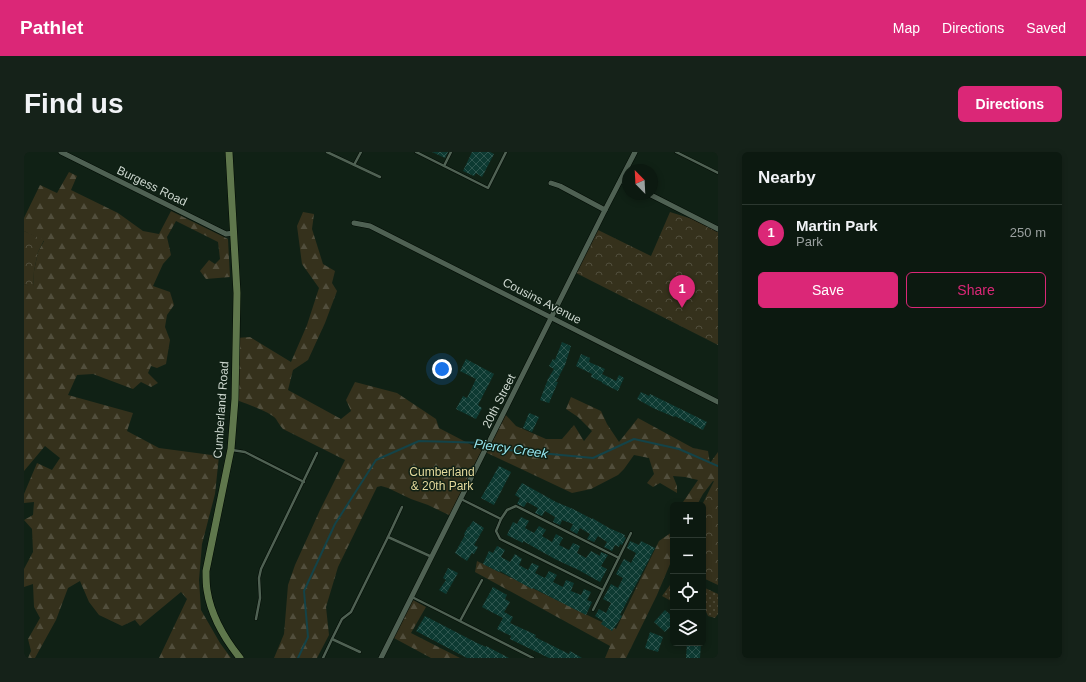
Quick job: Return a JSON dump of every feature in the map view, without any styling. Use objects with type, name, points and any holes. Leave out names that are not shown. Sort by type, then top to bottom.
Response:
[{"type":"street","name":"Burgess Road","points":[[61,152],[226,234],[234,233]]},
{"type":"street","name":"Cumberland Road","points":[[229,152],[237,301],[235,399],[231,450],[206,571],[207,590],[214,616],[227,642],[240,658]]},
{"type":"street","name":"20th Street","points":[[381,658],[635,152]]},
{"type":"street","points":[[551,184],[560,186],[605,210]]},
{"type":"street","points":[[658,199],[718,229]]},
{"type":"street","name":"Cousins Avenue","points":[[354,224],[370,226],[718,402]]},
{"type":"lane","points":[[327,152],[380,177]]},
{"type":"lane","points":[[354,165],[361,152]]},
{"type":"lane","points":[[416,152],[488,188],[506,152]]},
{"type":"lane","points":[[444,166],[451,152]]},
{"type":"lane","points":[[676,152],[718,173]]},
{"type":"lane","points":[[231,450],[245,452],[304,482]]},
{"type":"lane","points":[[256,619],[260,598],[259,578],[261,569],[317,453]]},
{"type":"lane","points":[[461,499],[501,519]]},
{"type":"lane","points":[[603,590],[500,540],[496,531],[501,519],[507,510],[516,506],[619,558]]},
{"type":"lane","points":[[323,658],[342,619],[351,612],[402,507]]},
{"type":"lane","points":[[593,610],[631,533]]},
{"type":"lane","points":[[388,536],[432,557]]},
{"type":"lane","points":[[460,621],[482,580]]},
{"type":"lane","points":[[412,597],[533,658]]},
{"type":"lane","points":[[332,638],[360,652]]},
{"type":"green space","points":[[69,172],[77,176],[71,190],[118,213],[143,231],[159,234],[171,211],[228,239],[230,277],[206,279],[200,271],[209,260],[215,264],[220,259],[218,242],[176,221],[167,237],[171,255],[163,264],[153,286],[170,292],[174,305],[167,315],[165,327],[170,340],[166,364],[157,368],[151,366],[148,373],[158,383],[151,387],[141,382],[133,389],[93,374],[77,375],[68,395],[133,413],[127,431],[159,448],[219,456],[215,494],[202,544],[199,580],[201,610],[220,643],[231,658],[159,658],[187,599],[181,592],[140,626],[135,620],[122,626],[99,615],[89,602],[80,581],[68,588],[56,620],[35,658],[28,658],[31,651],[28,639],[40,618],[34,607],[33,584],[24,587],[24,569],[33,552],[32,529],[24,520],[33,515],[34,502],[24,503],[24,494],[37,463],[52,470],[60,458],[45,446],[24,471],[24,284],[33,287],[34,271],[38,252],[44,241],[24,231],[24,218],[40,185],[57,193]]},
{"type":"green space","name":"Cumberland & 20th Park","points":[[303,212],[314,214],[312,229],[323,264],[335,271],[332,283],[337,291],[325,323],[308,360],[293,370],[288,390],[341,419],[351,411],[346,400],[355,382],[397,393],[436,419],[439,428],[485,452],[453,517],[388,488],[381,486],[377,487],[338,567],[326,607],[329,635],[317,658],[274,658],[284,634],[288,585],[295,565],[345,460],[283,429],[276,419],[269,413],[235,399],[236,338],[250,337],[291,362],[307,325],[319,288],[302,264],[297,226]]},
{"type":"green space","points":[[670,212],[708,224],[718,229],[718,345],[574,272],[596,229],[651,256]]},
{"type":"green space","points":[[24,231],[44,240],[38,252],[34,271],[33,288],[24,284]]},
{"type":"green space","points":[[571,397],[601,411],[607,424],[619,442],[638,418],[693,448],[708,451],[710,463],[718,452],[718,483],[713,481],[699,502],[683,502],[698,480],[673,476],[677,486],[677,493],[660,483],[653,487],[647,483],[654,474],[649,458],[634,455],[618,475],[591,489],[572,493],[485,452],[504,413],[516,426],[546,439],[562,439],[574,425],[584,441],[592,431],[578,417],[566,409]]},
{"type":"green space","points":[[715,479],[718,480],[718,585],[706,579],[706,502],[704,502]]},
{"type":"green space","points":[[670,533],[670,564],[657,595],[626,658],[605,658],[610,646],[475,572],[477,561],[616,629],[659,541]]},
{"type":"green space","points":[[670,585],[670,600],[662,596]]},
{"type":"green space","points":[[706,588],[718,594],[718,614],[715,618],[708,616],[706,612]]},
{"type":"green space","points":[[411,599],[426,607],[411,633],[460,658],[431,658],[392,637]]},
{"type":"building","points":[[432,152],[448,152],[445,158]]},
{"type":"building","points":[[472,152],[490,152],[494,154],[482,177],[476,173],[474,176],[463,171]]},
{"type":"building","points":[[562,342],[571,346],[565,365],[556,382],[558,382],[549,403],[540,400],[548,379],[554,369],[549,366],[553,359],[555,360]]},
{"type":"building","points":[[581,354],[590,358],[589,362],[605,369],[602,374],[616,381],[619,375],[624,378],[618,391],[591,377],[592,374],[576,366]]},
{"type":"building","points":[[466,359],[494,374],[478,405],[482,408],[476,419],[456,409],[463,396],[467,398],[476,379],[460,371]]},
{"type":"building","points":[[641,392],[649,396],[650,394],[707,422],[703,430],[675,416],[674,417],[653,408],[637,399]]},
{"type":"building","points":[[529,413],[539,417],[532,432],[523,428]]},
{"type":"building","points":[[499,466],[511,472],[494,505],[481,498]]},
{"type":"building","points":[[522,483],[556,502],[625,535],[624,537],[626,538],[622,545],[620,544],[619,547],[615,545],[612,551],[604,547],[607,542],[598,536],[594,542],[587,539],[590,534],[580,528],[577,534],[570,530],[573,524],[562,520],[560,525],[553,522],[555,517],[545,511],[542,516],[535,513],[538,508],[527,502],[524,507],[517,504],[520,498],[515,495]]},
{"type":"building","points":[[521,517],[529,521],[525,528],[534,533],[539,526],[546,530],[542,536],[552,542],[556,534],[563,538],[559,545],[569,550],[573,543],[580,546],[577,553],[586,558],[591,551],[600,556],[601,552],[608,555],[601,566],[607,569],[600,582],[523,541],[523,543],[507,535],[513,522],[517,524]]},
{"type":"building","points":[[473,521],[484,528],[474,545],[478,547],[467,561],[455,553],[465,535],[464,534]]},
{"type":"building","points":[[630,541],[639,545],[641,541],[655,548],[620,615],[622,616],[612,631],[601,624],[603,621],[595,616],[599,609],[606,613],[611,603],[603,599],[611,584],[618,588],[623,578],[616,574],[624,559],[631,563],[636,553],[627,548]]},
{"type":"building","points":[[497,546],[505,550],[501,557],[510,562],[515,554],[522,559],[519,565],[528,570],[532,563],[539,566],[535,573],[545,578],[549,571],[557,575],[553,582],[563,587],[566,580],[574,583],[571,591],[581,595],[584,589],[591,592],[587,600],[592,602],[586,615],[533,588],[532,589],[500,571],[499,572],[483,564],[489,551],[493,553]]},
{"type":"building","points":[[448,568],[458,573],[446,594],[439,590],[446,580],[443,578]]},
{"type":"building","points":[[493,587],[507,595],[505,599],[510,602],[504,612],[513,617],[510,623],[536,635],[535,637],[569,654],[570,651],[582,658],[549,658],[510,639],[511,636],[497,629],[503,618],[482,607]]},
{"type":"building","points":[[665,610],[670,614],[670,627],[665,632],[654,622]]},
{"type":"building","points":[[425,616],[509,658],[467,658],[416,631]]},
{"type":"building","points":[[650,632],[663,637],[658,652],[645,648]]},
{"type":"building","points":[[687,646],[701,646],[700,658],[686,658]]},
{"type":"waterway","name":"Piercy Creek","points":[[298,658],[308,637],[304,591],[335,524],[376,460],[419,441],[488,443],[508,450],[593,458],[634,439],[679,449],[718,466]]},
{"type":"place","name":"Martin Park","points":[[682,308]]}]
